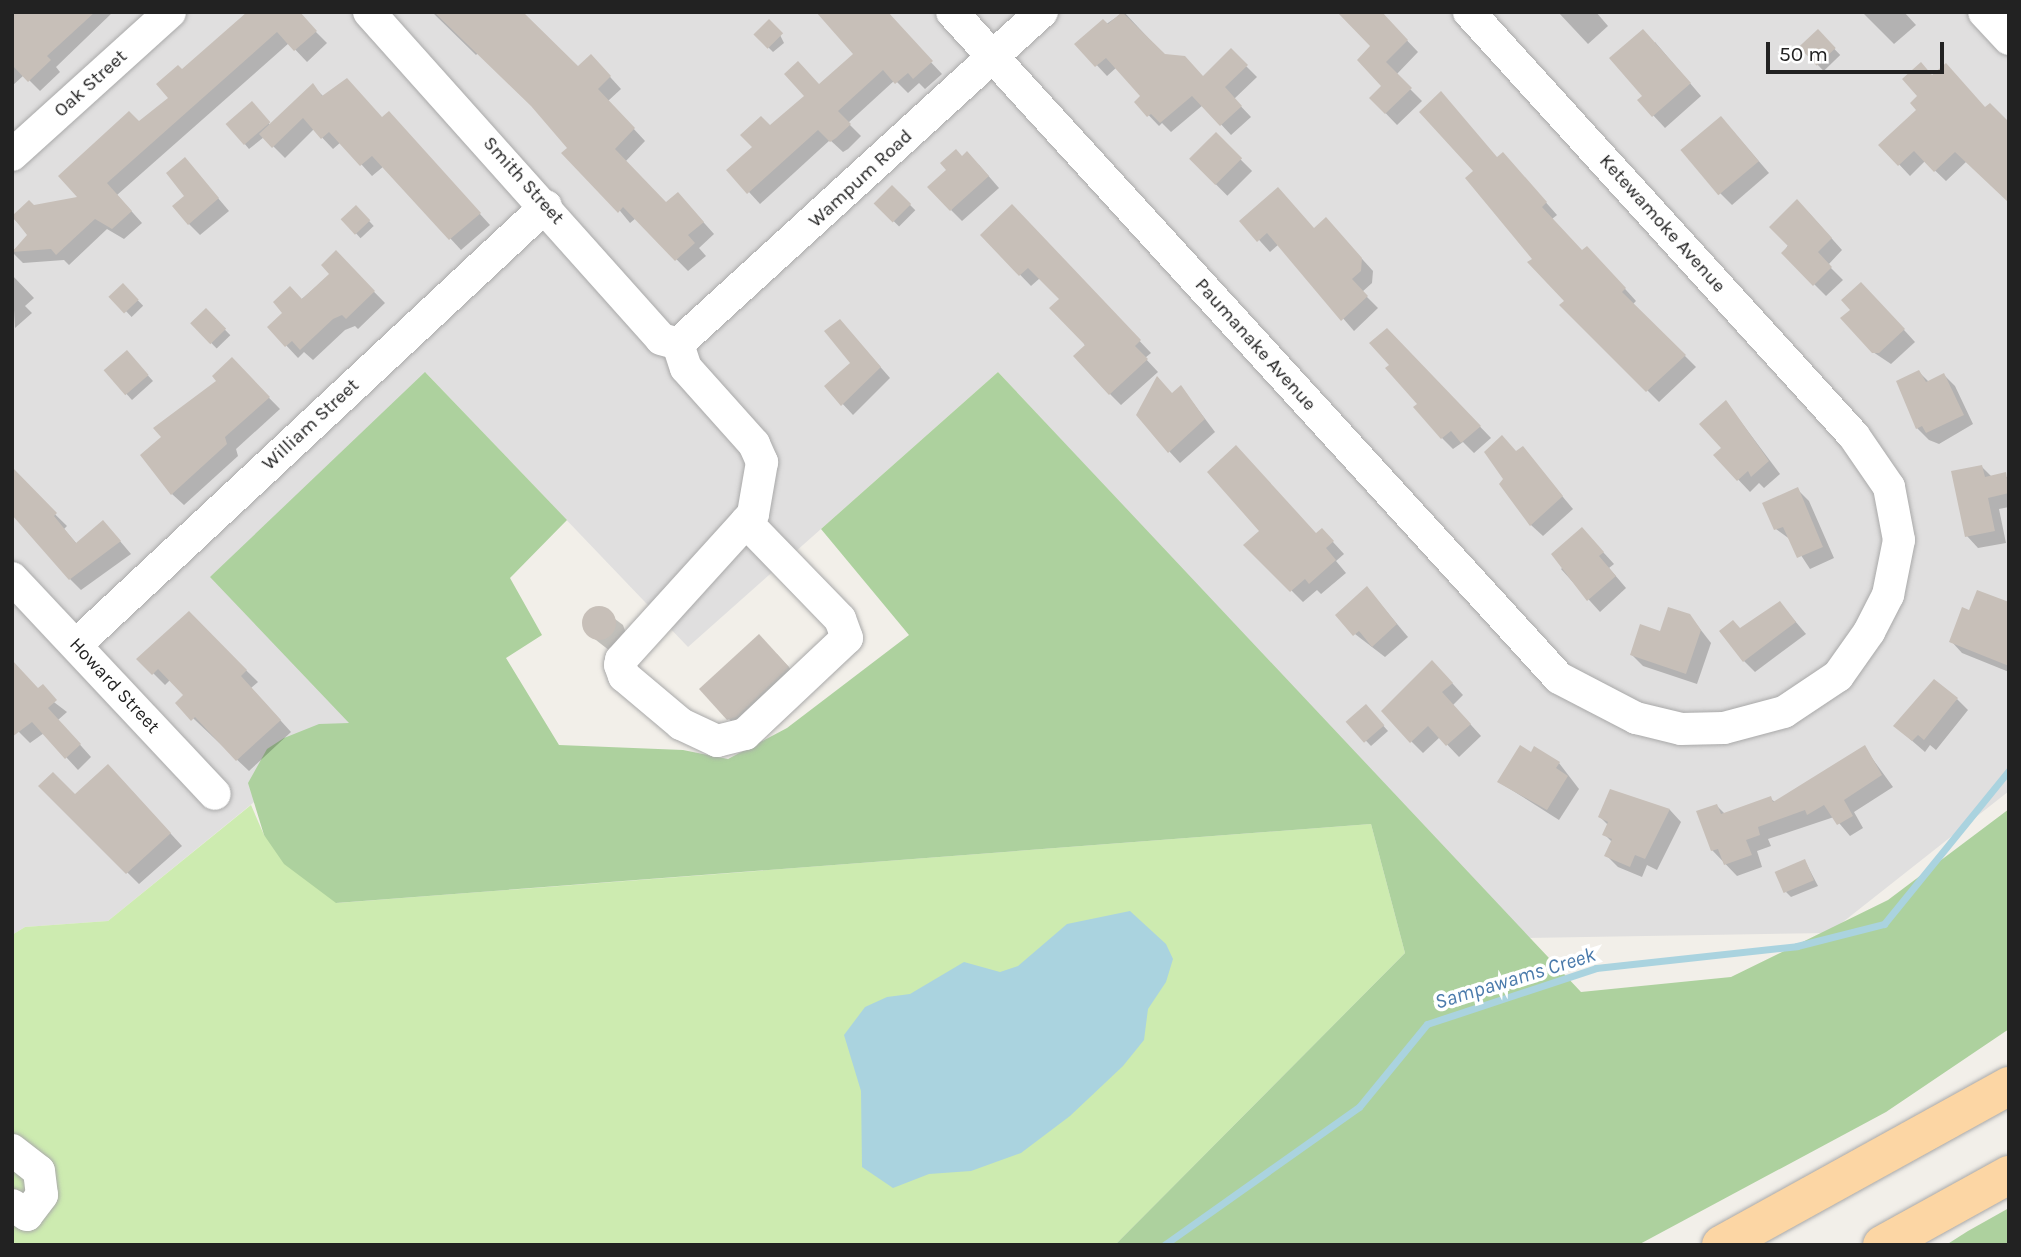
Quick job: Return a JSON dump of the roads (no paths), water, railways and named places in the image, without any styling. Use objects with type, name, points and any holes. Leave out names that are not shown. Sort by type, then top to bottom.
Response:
[{"type":"main road","points":[[1721,1245],[2009,1086]]},
{"type":"main road","points":[[1882,1245],[2009,1175]]},
{"type":"street","name":"Oak Street","points":[[12,155],[170,12]]},
{"type":"street","name":"Smith Street","points":[[369,12],[547,206],[662,338],[678,344]]},
{"type":"street","name":"Paumanake Avenue","points":[[952,12],[1559,678]]},
{"type":"street","name":"Wampum Road","points":[[678,344],[1042,12]]},
{"type":"street","name":"Ketewamoke Avenue","points":[[1469,12],[1854,436],[1889,486],[1899,540],[1888,596],[1869,632],[1838,676],[1784,712],[1713,728],[1681,729],[1636,718],[1559,678]]},
{"type":"street","points":[[1984,12],[2009,39]]},
{"type":"street","name":"William Street","points":[[76,645],[547,206]]},
{"type":"street","points":[[678,344],[686,368],[754,444],[762,462],[753,514],[620,665],[624,676],[681,724],[727,742],[745,734],[847,638],[840,618],[746,522]]},
{"type":"street","name":"Howard Street","points":[[12,578],[215,794]]},
{"type":"street","points":[[12,1150],[39,1171],[42,1195],[27,1215],[12,1205]]},
{"type":"water","points":[[1130,911],[1166,944],[1173,959],[1166,982],[1148,1009],[1144,1040],[1123,1066],[1070,1116],[1021,1153],[971,1171],[929,1174],[893,1188],[862,1167],[861,1091],[844,1035],[865,1007],[887,997],[910,994],[964,962],[1000,972],[1018,966],[1067,924]]},
{"type":"waterway","name":"Sampawams Creek","points":[[1164,1245],[1359,1107],[1427,1024],[1596,968],[1797,946],[1884,924],[2009,770]]}]
